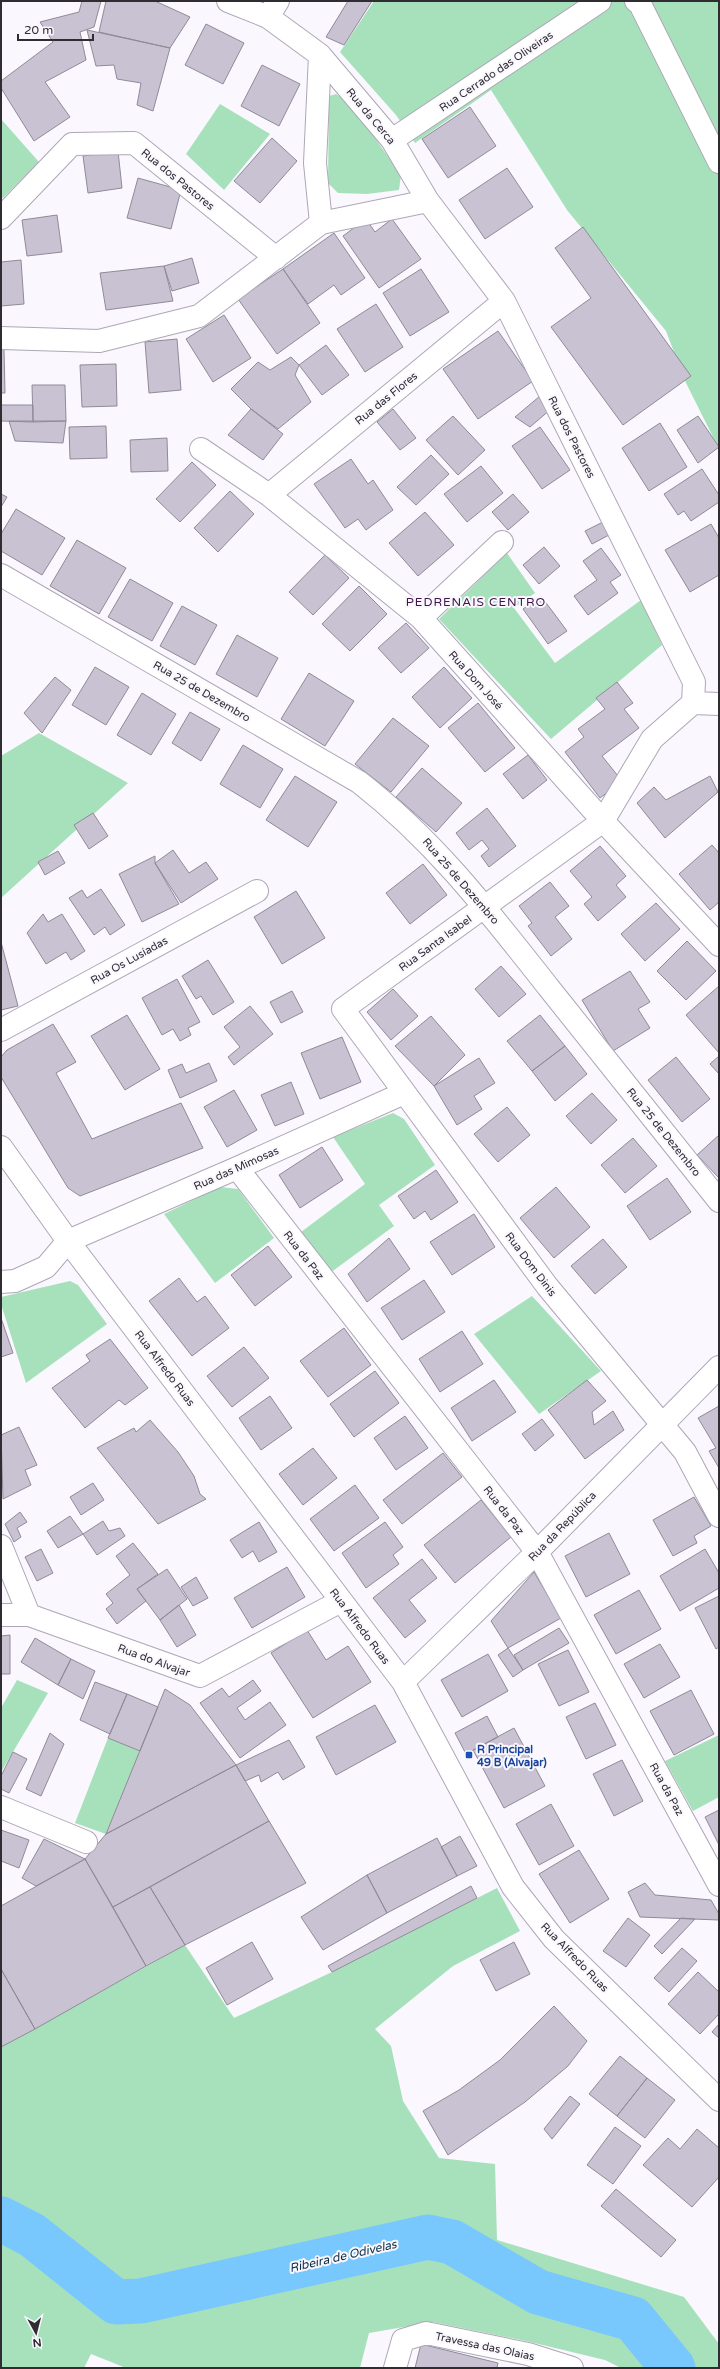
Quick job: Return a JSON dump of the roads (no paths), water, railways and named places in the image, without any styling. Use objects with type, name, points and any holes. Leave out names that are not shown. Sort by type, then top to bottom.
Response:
[{"type":"street","name":"Rua da Cerca","points":[[228,1],[273,9],[320,55],[392,140],[428,201]]},
{"type":"street","name":"Rua Cerrado das Oliveiras","points":[[392,140],[600,1]]},
{"type":"street","points":[[636,1],[640,4],[719,162]]},
{"type":"street","points":[[320,55],[315,163],[321,223]]},
{"type":"street","name":"Rua dos Pastores","points":[[1,218],[72,144],[134,143],[276,258]]},
{"type":"street","points":[[1,338],[99,341],[199,316],[321,223],[428,201]]},
{"type":"street","name":"Rua dos Pastores","points":[[428,201],[504,301],[694,682],[693,703]]},
{"type":"street","name":"Rua das Flores","points":[[269,495],[504,301]]},
{"type":"street","name":"Rua Dom José","points":[[201,449],[269,495],[421,618],[603,821],[719,946]]},
{"type":"street","points":[[421,618],[502,542]]},
{"type":"street","name":"Rua 25 de Dezembro","points":[[1,575],[359,782],[393,808],[435,849],[485,907],[719,1201]]},
{"type":"street","points":[[603,821],[652,739],[693,703],[719,704]]},
{"type":"street","name":"Rua Santa Isabel","points":[[343,1009],[603,821]]},
{"type":"street","name":"Rua Os Lusíadas","points":[[1,1030],[257,891]]},
{"type":"street","name":"Rua Dom Dinis","points":[[343,1009],[404,1094],[547,1286],[631,1378],[662,1423],[685,1452],[719,1516]]},
{"type":"street","name":"Rua das Mimosas","points":[[68,1241],[404,1094]]},
{"type":"street","name":"Rua Alfredo Ruas","points":[[1,1147],[68,1241],[402,1682],[513,1887],[554,1939],[719,2100]]},
{"type":"street","name":"Rua da Paz","points":[[237,1168],[537,1552],[719,1885]]},
{"type":"street","points":[[1,1282],[15,1281],[46,1267],[68,1241]]},
{"type":"street","name":"Rua da República","points":[[402,1682],[537,1552],[662,1423],[719,1367]]},
{"type":"street","points":[[1,1546],[29,1615]]},
{"type":"street","name":"Rua do Alvajar","points":[[1,1615],[29,1615],[200,1676],[341,1601]]},
{"type":"street","points":[[1,1807],[86,1842]]},
{"type":"street","name":"Travessa das Olaias","points":[[395,2368],[403,2340],[426,2333],[528,2354],[572,2368]]},
{"type":"waterway","name":"Ribeira de Odivelas","points":[[1,2219],[32,2235],[116,2302],[141,2301],[428,2237],[452,2242],[538,2292],[633,2319],[673,2368]]},
{"type":"place","name":"R Principal 49 B (Alvajar)","points":[[469,1755]]},
{"type":"district","name":"PEDRENAIS CENTRO","points":[[476,602]]}]
